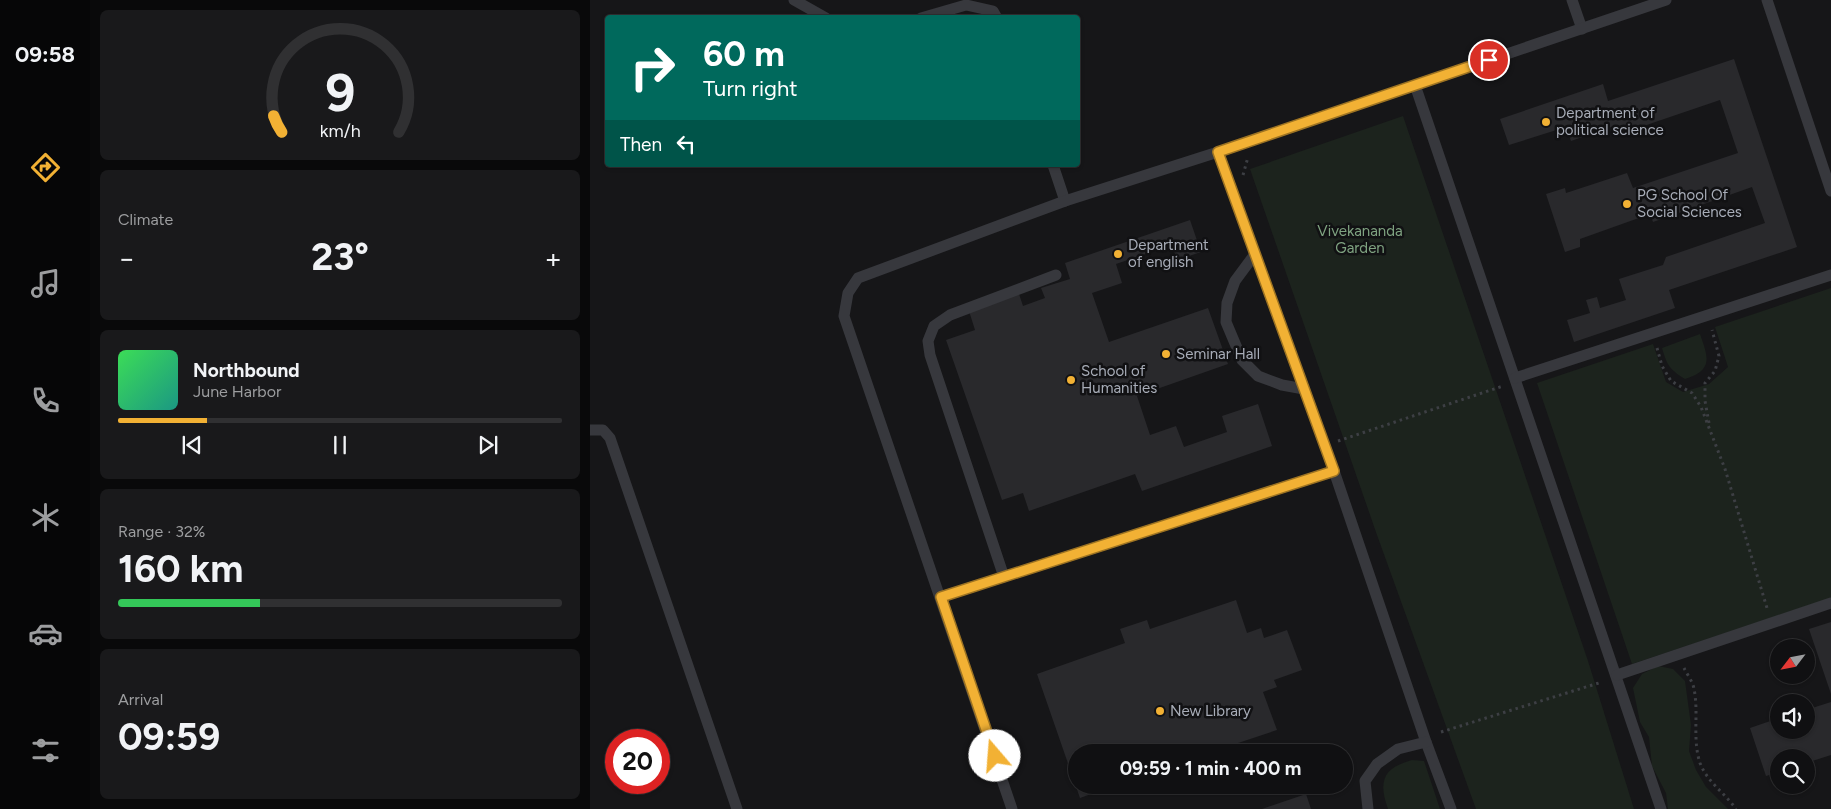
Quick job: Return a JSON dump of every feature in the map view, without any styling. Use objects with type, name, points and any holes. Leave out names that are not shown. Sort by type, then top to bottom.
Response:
[{"type":"lane","points":[[794,0],[821,15]]},
{"type":"lane","points":[[1572,0],[1582,29]]},
{"type":"lane","points":[[1012,809],[844,316],[848,293],[858,278],[1065,201],[1218,152],[1666,0]]},
{"type":"lane","points":[[1767,0],[1831,191]]},
{"type":"lane","points":[[931,15],[966,5],[993,11],[995,15]]},
{"type":"lane","points":[[1415,85],[1661,809]]},
{"type":"lane","points":[[1218,152],[1334,471],[1426,742],[1451,809]]},
{"type":"lane","points":[[1054,167],[1065,201]]},
{"type":"lane","points":[[1255,254],[1235,281],[1227,303],[1226,322],[1242,360],[1258,376],[1282,385],[1304,388]]},
{"type":"lane","points":[[1004,577],[930,355],[928,341],[934,326],[950,315],[1056,275]]},
{"type":"lane","points":[[1515,378],[1831,275]]},
{"type":"lane","points":[[590,430],[603,430],[610,438],[737,809]]},
{"type":"lane","points":[[941,597],[1334,471]]},
{"type":"lane","points":[[1616,675],[1831,603]]},
{"type":"lane","points":[[1368,809],[1365,781],[1378,764],[1398,749],[1426,742]]},
{"type":"path","points":[[1246,184],[1243,175],[1248,156]]},
{"type":"path","points":[[1707,316],[1719,356],[1715,371],[1705,383],[1705,401],[1711,433]]},
{"type":"path","points":[[1653,333],[1662,366],[1671,381],[1692,393],[1701,407],[1725,468],[1771,623]]},
{"type":"path","points":[[1334,432],[1338,442],[1504,386],[1507,395]]},
{"type":"path","points":[[1675,655],[1694,687],[1696,742],[1700,764],[1718,791],[1736,809]]},
{"type":"path","points":[[1441,732],[1604,681],[1607,690]]},
{"type":"path","points":[[1437,723],[1444,741]]},
{"type":"green space","name":"Vivekananda Garden","points":[[1403,116],[1588,661],[1634,809],[1476,809],[1377,535],[1250,169]]},
{"type":"green space","points":[[1831,288],[1831,598],[1632,664],[1537,383],[1653,344],[1666,382],[1683,392],[1709,384],[1728,367],[1715,327]]},
{"type":"green space","points":[[1700,334],[1705,349],[1705,367],[1685,379],[1669,366],[1662,348]]},
{"type":"green space","points":[[1658,666],[1673,669],[1685,681],[1691,725],[1689,751],[1696,770],[1706,787],[1728,809],[1668,809],[1666,793],[1652,766],[1649,737],[1640,722],[1633,688],[1642,674]]},
{"type":"green space","points":[[1412,760],[1424,761],[1440,809],[1388,809],[1383,791],[1385,777],[1395,767]]},
{"type":"building","name":"PG School Of Social Sciences","points":[[1734,59],[1797,247],[1669,290],[1675,308],[1574,342],[1567,320],[1590,313],[1586,300],[1597,297],[1600,308],[1626,300],[1619,279],[1663,265],[1666,257],[1765,223],[1752,187],[1653,222],[1650,214],[1580,239],[1580,247],[1565,252],[1546,194],[1565,188],[1566,193],[1627,173],[1633,188],[1738,153],[1720,100],[1617,135],[1614,126],[1571,141],[1566,127],[1509,145],[1500,119],[1603,84],[1608,101]]},
{"type":"building","name":"School of Humanities","points":[[1190,220],[1201,252],[1177,260],[1172,245],[1116,264],[1122,283],[1092,293],[1109,342],[1208,308],[1228,364],[1137,396],[1150,435],[1176,426],[1184,447],[1227,432],[1222,416],[1258,404],[1272,446],[1142,491],[1135,474],[1029,511],[1023,493],[1002,500],[946,340],[975,330],[969,311],[1019,294],[1023,306],[1045,298],[1041,288],[1070,279],[1065,263]]},
{"type":"building","name":"New Library","points":[[1236,600],[1247,633],[1261,628],[1264,638],[1287,630],[1302,670],[1274,680],[1277,687],[1263,692],[1277,730],[1235,744],[1068,744],[1068,763],[1037,674],[1125,643],[1120,629],[1147,620],[1150,629]]},
{"type":"building","points":[[1831,622],[1831,694],[1815,647],[1815,639],[1812,639],[1809,629]]},
{"type":"building","points":[[1831,702],[1831,755],[1815,760],[1815,749],[1770,749],[1770,775],[1766,776],[1750,728],[1770,721],[1770,739],[1815,739],[1815,707]]},
{"type":"building","name":"New Library","points":[[1079,794],[1091,794],[1080,798]]},
{"type":"building","points":[[1306,794],[1311,809],[1262,809]]},
{"type":"place","name":"Department of political science","points":[[1546,122]]},
{"type":"place","name":"PG School Of Social Sciences","points":[[1627,204]]},
{"type":"place","name":"Department of english","points":[[1118,254]]},
{"type":"place","name":"Seminar Hall","points":[[1166,354]]},
{"type":"place","name":"School of Humanities","points":[[1071,380]]},
{"type":"place","name":"New Library","points":[[1160,711]]},
{"type":"route","points":[[995,756],[941,597],[1334,471],[1218,152],[1489,60]]}]
